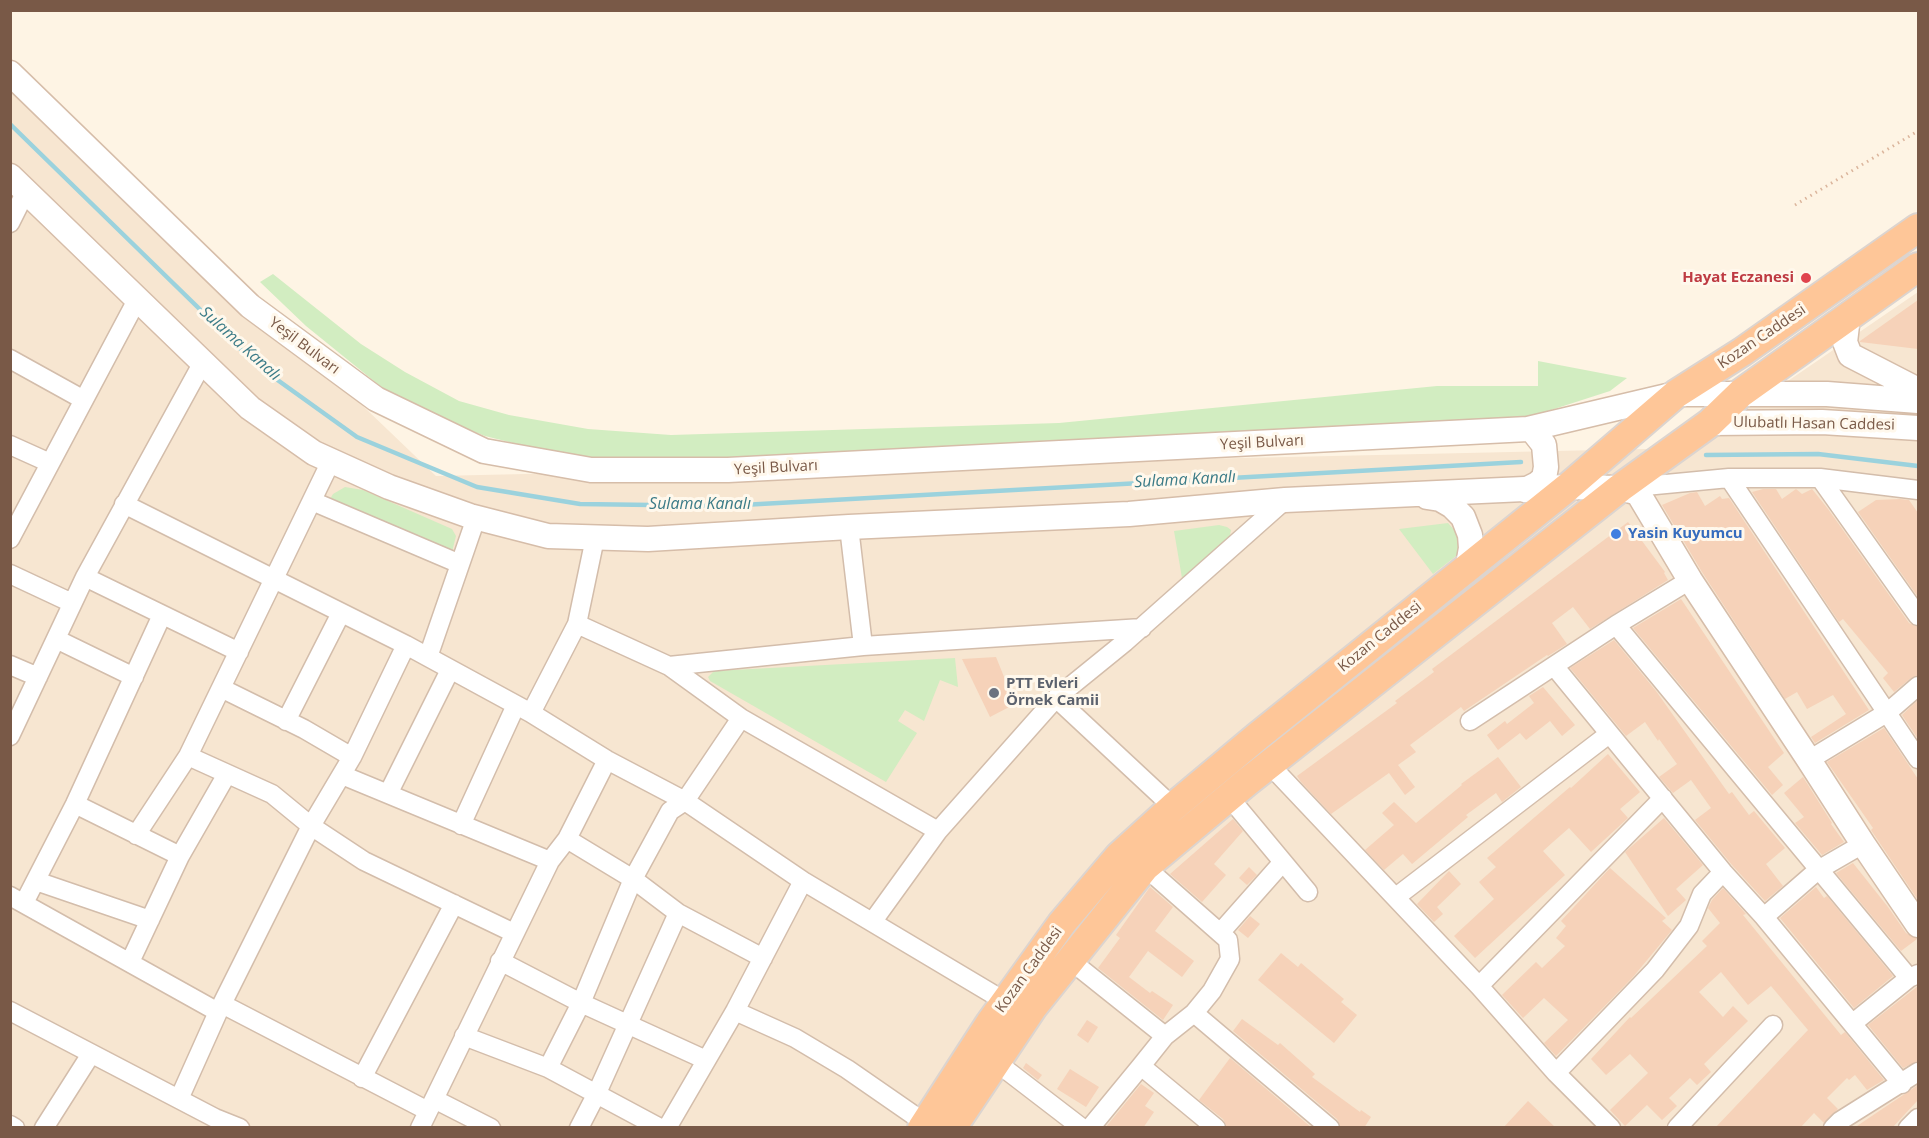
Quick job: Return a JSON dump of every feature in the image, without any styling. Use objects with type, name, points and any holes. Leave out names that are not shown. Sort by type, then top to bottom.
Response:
[{"type":"highway","name":"Kozan Caddesi","points":[[923,1125],[1062,923],[1119,856],[1173,807],[1468,565],[1568,487],[1676,394],[1752,345],[1918,228]]},
{"type":"highway","name":"Kozan Caddesi","points":[[952,1128],[1033,1007],[1145,867],[1269,764],[1620,488],[1710,423],[1741,393],[1918,267]]},
{"type":"main road","name":"Yeşil Bulvarı","points":[[10,73],[250,306],[376,399],[484,451],[591,470],[728,470],[1528,429],[1676,394],[1827,394],[1918,401]]},
{"type":"main road","points":[[18,183],[250,408],[314,453],[389,487],[476,518],[548,536],[648,539],[1129,514],[1285,500],[1568,487],[1620,488],[1638,493],[1690,580],[1918,925]]},
{"type":"main road","points":[[1848,317],[1845,342],[1850,355],[1918,390]]},
{"type":"main road","name":"Ulubatlı Hasan Caddesi","points":[[1710,423],[1822,422],[1918,428]]},
{"type":"main road","points":[[1525,490],[1544,478],[1546,467],[1544,445],[1533,431],[1528,429]]},
{"type":"main road","points":[[1419,495],[1440,499],[1452,506],[1463,517],[1470,535],[1471,548],[1468,565]]},
{"type":"street","points":[[10,223],[18,183]]},
{"type":"street","points":[[10,539],[138,298]]},
{"type":"street","points":[[10,359],[84,400]]},
{"type":"street","points":[[10,736],[85,577],[203,362]]},
{"type":"street","points":[[10,445],[50,463]]},
{"type":"street","points":[[136,835],[188,756],[331,461]]},
{"type":"street","points":[[1729,478],[1918,759]]},
{"type":"street","points":[[1620,488],[1729,478],[1820,478],[1917,491]]},
{"type":"street","points":[[1820,478],[1918,616]]},
{"type":"street","points":[[873,921],[938,831],[1056,698],[1142,628],[1285,500]]},
{"type":"street","points":[[312,501],[460,564]]},
{"type":"street","points":[[124,504],[406,645],[523,709],[607,760],[685,801],[803,881],[1006,1002]]},
{"type":"street","points":[[428,657],[476,518]]},
{"type":"street","points":[[849,527],[863,646]]},
{"type":"street","points":[[461,825],[523,709],[578,624],[595,538]]},
{"type":"street","points":[[10,574],[72,603]]},
{"type":"street","points":[[85,577],[239,652]]},
{"type":"street","points":[[1470,721],[1616,625],[1690,580]]},
{"type":"street","points":[[286,721],[341,613]]},
{"type":"street","points":[[162,615],[75,804],[36,881],[17,900],[130,962],[427,1113],[491,1128]]},
{"type":"street","points":[[578,624],[669,666],[741,718],[938,831]]},
{"type":"street","points":[[1616,625],[1818,870],[1914,976],[1853,1023]]},
{"type":"street","points":[[669,666],[863,646],[1142,628]]},
{"type":"street","points":[[56,639],[134,677]]},
{"type":"street","points":[[179,1099],[220,1008],[311,826],[352,757],[406,645]]},
{"type":"street","points":[[10,664],[38,677]]},
{"type":"street","points":[[1554,666],[1722,872],[1764,917],[1902,1084]]},
{"type":"street","points":[[388,794],[450,670]]},
{"type":"street","points":[[1809,760],[1888,712],[1918,686]]},
{"type":"street","points":[[221,688],[352,757]]},
{"type":"street","points":[[1056,698],[1173,807]]},
{"type":"street","points":[[548,1068],[581,1003],[633,879],[670,811],[685,801],[741,718]]},
{"type":"street","points":[[1396,897],[1610,734]]},
{"type":"street","points":[[188,756],[272,794],[311,826],[364,861],[514,933]]},
{"type":"street","points":[[427,1113],[550,861],[567,839],[607,760]]},
{"type":"street","points":[[1269,764],[1479,986],[1556,1073],[1611,1128]]},
{"type":"street","points":[[130,962],[180,856],[227,774]]},
{"type":"street","points":[[342,775],[550,861]]},
{"type":"street","points":[[1229,797],[1308,892]]},
{"type":"street","points":[[1479,986],[1663,798]]},
{"type":"street","points":[[75,804],[180,856]]},
{"type":"street","points":[[567,839],[633,879],[678,913],[762,958]]},
{"type":"street","points":[[1764,917],[1818,870],[1863,844]]},
{"type":"street","points":[[1220,933],[1282,862]]},
{"type":"street","points":[[1090,1128],[1165,1036],[1194,1013],[1212,991],[1230,959],[1228,940],[1145,867]]},
{"type":"street","points":[[1556,1073],[1654,970],[1689,926],[1701,894],[1722,872]]},
{"type":"street","points":[[36,881],[150,920]]},
{"type":"street","points":[[667,1128],[735,1011],[803,881]]},
{"type":"street","points":[[362,1078],[454,904]]},
{"type":"street","points":[[579,1128],[597,1095],[678,913]]},
{"type":"street","points":[[500,961],[581,1003],[706,1060]]},
{"type":"street","points":[[1071,961],[1165,1036]]},
{"type":"street","points":[[10,1011],[179,1099],[213,1123],[240,1128]]},
{"type":"street","points":[[735,1011],[813,1048],[847,1069],[923,1125]]},
{"type":"street","points":[[1194,1013],[1330,1128]]},
{"type":"street","points":[[1677,1128],[1773,1025]]},
{"type":"street","points":[[464,1036],[548,1068],[660,1128]]},
{"type":"street","points":[[44,1128],[91,1054]]},
{"type":"street","points":[[996,1062],[1082,1128]]},
{"type":"street","points":[[1142,1066],[1216,1128]]},
{"type":"street","points":[[1833,1128],[1840,1121],[1918,1072]]},
{"type":"street","points":[[1908,1128],[1918,1118]]},
{"type":"street","points":[[10,1125],[15,1128]]},
{"type":"path","points":[[1795,205],[1918,131]]},
{"type":"shaded area","points":[[10,68],[436,476],[1690,448],[1918,292],[1918,1127],[11,1127]]},
{"type":"green space","points":[[273,274],[361,344],[405,372],[459,401],[509,415],[588,429],[671,435],[1059,423],[1437,386],[1538,386],[1538,361],[1627,378],[1610,391],[1517,421],[717,463],[602,461],[557,454],[485,436],[422,411],[385,390],[306,326],[260,282]]},
{"type":"green space","points":[[345,487],[363,490],[452,529],[456,536],[450,560],[329,501],[333,494]]},
{"type":"green space","points":[[1448,523],[1456,532],[1461,548],[1460,553],[1433,574],[1399,529]]},
{"type":"green space","points":[[1219,525],[1231,530],[1229,540],[1183,584],[1174,531]]},
{"type":"green space","points":[[955,658],[958,687],[940,680],[924,721],[905,710],[898,721],[917,733],[886,782],[710,681],[708,677],[714,671]]},
{"type":"building","points":[[1918,300],[1918,349],[1860,342],[1860,341]]},
{"type":"building","points":[[1776,489],[1782,499],[1796,489],[1802,494],[1812,489],[1909,623],[1918,627],[1918,675],[1894,692],[1883,678],[1888,673],[1843,619],[1839,622],[1752,492]]},
{"type":"building","points":[[1697,492],[1705,506],[1720,496],[1722,499],[1729,498],[1869,710],[1815,743],[1811,737],[1846,714],[1833,695],[1807,709],[1797,692],[1785,699],[1702,572],[1662,505]]},
{"type":"building","points":[[1876,500],[1909,500],[1918,513],[1918,597],[1858,512]]},
{"type":"building","points":[[1628,522],[1665,572],[1668,580],[1590,629],[1573,607],[1552,623],[1567,644],[1464,711],[1461,707],[1410,745],[1416,752],[1398,765],[1415,787],[1405,795],[1389,773],[1331,814],[1301,782],[1297,776],[1397,703],[1395,701],[1434,672],[1432,669]]},
{"type":"building","points":[[1681,599],[1784,753],[1768,767],[1783,785],[1772,795],[1633,628]]},
{"type":"building","points":[[1614,640],[1656,691],[1729,794],[1732,792],[1749,815],[1754,811],[1785,848],[1766,864],[1783,886],[1765,901],[1695,820],[1711,808],[1691,780],[1673,793],[1659,777],[1677,764],[1645,722],[1626,736],[1570,668]]},
{"type":"building","name":"PTT Evleri Örnek Camii","points":[[996,657],[1015,704],[990,717],[962,659]]},
{"type":"building","points":[[1543,687],[1575,725],[1562,736],[1550,721],[1526,740],[1520,733],[1498,750],[1487,735],[1505,721],[1507,724],[1534,703],[1529,696]]},
{"type":"building","points":[[1918,700],[1918,739],[1902,715]]},
{"type":"building","points":[[1884,728],[1918,779],[1918,900],[1871,830],[1873,828],[1827,762]]},
{"type":"building","points":[[1608,754],[1640,792],[1620,809],[1628,818],[1591,852],[1569,828],[1543,851],[1565,875],[1475,958],[1454,936],[1494,899],[1479,882],[1496,867],[1487,858]]},
{"type":"building","points":[[1498,757],[1521,787],[1502,802],[1496,793],[1466,815],[1468,817],[1412,864],[1403,854],[1384,870],[1365,850],[1394,825],[1382,813],[1394,802],[1416,823],[1461,784]]},
{"type":"building","points":[[1803,777],[1844,842],[1822,855],[1795,823],[1804,817],[1784,793]]},
{"type":"building","points":[[1664,818],[1703,865],[1676,889],[1686,900],[1668,916],[1625,852]]},
{"type":"building","points":[[1233,819],[1243,831],[1214,864],[1226,875],[1202,902],[1170,874]]},
{"type":"building","points":[[1853,863],[1906,933],[1917,939],[1901,951],[1836,873]]},
{"type":"building","points":[[1249,867],[1257,875],[1247,885],[1239,878]]},
{"type":"building","points":[[1610,868],[1666,918],[1662,921],[1672,930],[1633,977],[1556,1056],[1544,1043],[1568,1020],[1544,998],[1523,1018],[1502,995],[1536,962],[1542,968],[1565,946],[1556,938],[1566,926],[1561,921]]},
{"type":"building","points":[[1449,871],[1461,884],[1437,907],[1443,914],[1434,922],[1417,904]]},
{"type":"building","points":[[1150,887],[1173,907],[1155,931],[1194,961],[1182,977],[1148,951],[1129,977],[1150,993],[1152,991],[1173,1005],[1163,1020],[1098,968],[1120,938],[1116,935]]},
{"type":"building","points":[[1816,887],[1824,898],[1827,896],[1893,976],[1854,1008],[1780,918]]},
{"type":"building","points":[[1723,888],[1841,1035],[1845,1032],[1884,1080],[1867,1090],[1855,1075],[1849,1080],[1847,1078],[1827,1098],[1838,1109],[1824,1123],[1814,1113],[1800,1128],[1715,1128],[1808,1030],[1771,986],[1748,1005],[1721,972],[1699,992],[1723,1017],[1733,1006],[1748,1021],[1704,1064],[1711,1072],[1697,1085],[1690,1078],[1669,1098],[1677,1106],[1662,1120],[1647,1105],[1625,1126],[1610,1110],[1648,1073],[1630,1054],[1606,1075],[1591,1059],[1630,1017],[1707,946],[1702,941],[1720,923],[1708,908]]},
{"type":"building","points":[[1250,916],[1260,924],[1248,938],[1238,930]]},
{"type":"building","points":[[1281,953],[1298,967],[1301,963],[1344,999],[1341,1002],[1357,1015],[1334,1043],[1258,980]]},
{"type":"building","points":[[1918,986],[1918,1061],[1903,1068],[1868,1025]]},
{"type":"building","points":[[1242,1019],[1278,1045],[1280,1043],[1315,1074],[1312,1077],[1360,1112],[1361,1110],[1371,1117],[1364,1128],[1341,1128],[1337,1119],[1233,1031]]},
{"type":"building","points":[[1087,1020],[1098,1027],[1088,1043],[1077,1035]]},
{"type":"building","points":[[1230,1058],[1312,1128],[1227,1128],[1223,1119],[1199,1100]]},
{"type":"building","points":[[1026,1063],[1042,1075],[1038,1080],[1023,1068]]},
{"type":"building","points":[[1070,1069],[1099,1087],[1086,1107],[1057,1089]]},
{"type":"building","points":[[1141,1084],[1154,1093],[1145,1106],[1154,1112],[1143,1128],[1105,1128]]},
{"type":"building","points":[[1918,1085],[1918,1100],[1892,1128],[1854,1128]]},
{"type":"building","points":[[1528,1101],[1556,1128],[1503,1128]]},
{"type":"waterway","name":"Sulama Kanalı","points":[[10,124],[258,366],[357,437],[477,487],[580,504],[724,506],[1521,462]]},
{"type":"waterway","points":[[1706,455],[1818,454],[1918,466]]},
{"type":"place","name":"Hayat Eczanesi","points":[[1806,278]]},
{"type":"place","name":"Yasin Kuyumcu","points":[[1616,534]]},
{"type":"place","name":"PTT Evleri Örnek Camii","points":[[994,693]]}]
